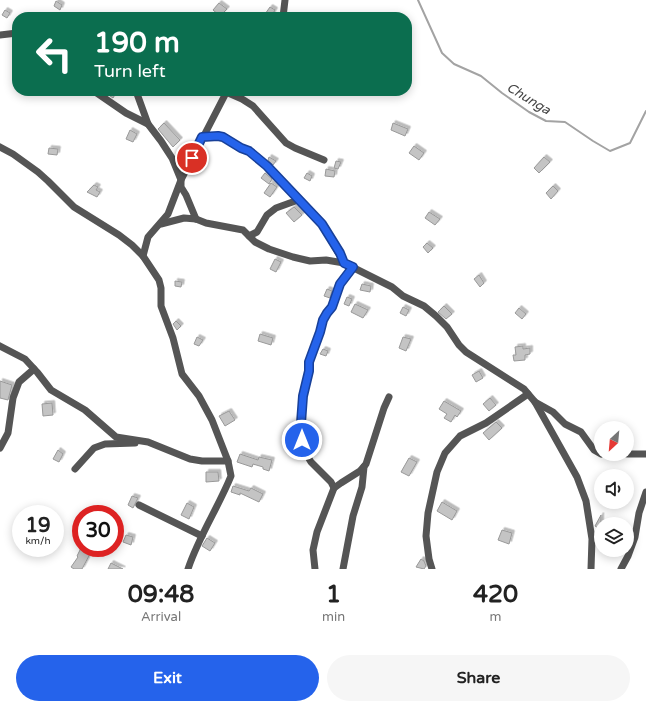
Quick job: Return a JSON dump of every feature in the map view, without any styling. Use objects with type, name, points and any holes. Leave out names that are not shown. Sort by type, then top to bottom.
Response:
[{"type":"street","points":[[284,12],[285,0]]},
{"type":"street","points":[[0,35],[12,34]]},
{"type":"street","points":[[102,96],[148,124]]},
{"type":"street","points":[[138,96],[148,124],[168,151],[181,180],[181,187],[186,195],[196,220]]},
{"type":"street","points":[[143,256],[148,237],[168,214],[181,180],[223,96]]},
{"type":"street","points":[[236,96],[253,106],[286,143],[324,160]]},
{"type":"street","points":[[202,137],[223,137],[249,151],[267,166],[322,224],[340,253],[344,263]]},
{"type":"street","points":[[0,147],[13,154],[38,172],[74,207],[119,235],[132,245],[143,256],[159,280],[161,288],[161,306],[182,374],[199,396],[212,420],[228,461],[231,476],[188,569]]},
{"type":"street","points":[[249,236],[257,232],[267,215],[276,208],[298,200]]},
{"type":"street","points":[[160,224],[184,218],[242,230],[255,242],[269,249],[303,260],[326,260],[344,263],[392,287],[403,296],[424,306],[447,327],[459,345],[466,352],[524,389],[535,402],[577,477],[586,502],[592,539],[591,569]]},
{"type":"street","points":[[334,488],[331,482],[311,462],[305,452],[301,423],[303,396],[309,371],[309,362],[323,320],[332,307],[340,284],[353,267]]},
{"type":"street","points":[[0,346],[25,359],[51,390],[84,410],[116,437],[148,442],[190,459],[202,462],[228,461]]},
{"type":"street","points":[[0,448],[8,433],[13,398],[19,382],[34,369]]},
{"type":"street","points":[[432,569],[426,536],[428,513],[437,472],[445,453],[460,436],[486,423],[528,394]]},
{"type":"street","points":[[315,569],[313,550],[315,537],[334,488],[360,471],[366,464],[389,397]]},
{"type":"street","points":[[535,402],[552,412],[565,424],[581,432],[594,450]]},
{"type":"street","points":[[75,469],[94,448],[105,444],[148,442]]},
{"type":"street","points":[[634,454],[646,454]]},
{"type":"street","points":[[343,569],[353,516],[362,487],[364,467]]},
{"type":"street","points":[[621,569],[635,538],[646,492]]},
{"type":"street","points":[[139,505],[202,536]]},
{"type":"building","points":[[56,1],[62,5],[60,10],[54,6]]},
{"type":"building","points":[[219,3],[227,9],[224,12],[215,12],[213,10]]},
{"type":"building","points":[[270,7],[275,10],[274,12],[266,12]]},
{"type":"building","points":[[5,10],[10,13],[7,18],[2,15]]},
{"type":"building","points":[[164,123],[180,140],[173,147],[158,129]]},
{"type":"building","points":[[393,123],[408,129],[405,136],[391,130]]},
{"type":"building","points":[[130,130],[137,134],[133,142],[126,139]]},
{"type":"building","points":[[414,146],[424,153],[419,160],[409,153]]},
{"type":"building","points":[[49,148],[58,149],[57,155],[48,154]]},
{"type":"building","points":[[269,157],[276,161],[273,165],[268,160]]},
{"type":"building","points":[[544,157],[550,162],[539,173],[534,168]]},
{"type":"building","points":[[336,161],[341,162],[338,169],[334,168]]},
{"type":"building","points":[[326,169],[335,171],[334,177],[325,176]]},
{"type":"building","points":[[265,173],[272,179],[269,184],[261,178]]},
{"type":"building","points":[[307,173],[312,176],[310,181],[304,178]]},
{"type":"building","points":[[271,183],[277,187],[270,197],[264,193]]},
{"type":"building","points":[[94,185],[98,187],[96,190],[100,192],[97,197],[87,192]]},
{"type":"building","points":[[553,186],[558,191],[551,199],[546,193]]},
{"type":"building","points":[[294,207],[302,215],[294,222],[286,213]]},
{"type":"building","points":[[429,212],[440,219],[435,225],[425,218]]},
{"type":"building","points":[[427,243],[433,248],[428,253],[423,247]]},
{"type":"building","points":[[275,259],[281,262],[276,272],[270,269]]},
{"type":"building","points":[[479,275],[484,283],[480,287],[474,279]]},
{"type":"building","points":[[175,281],[182,282],[181,287],[175,286]]},
{"type":"building","points":[[362,284],[371,286],[370,292],[360,290]]},
{"type":"building","points":[[327,289],[332,291],[330,298],[324,296]]},
{"type":"building","points":[[347,297],[352,299],[349,306],[344,304]]},
{"type":"building","points":[[355,304],[368,310],[363,318],[351,312]]},
{"type":"building","points":[[444,306],[452,314],[446,319],[438,312]]},
{"type":"building","points":[[403,307],[409,310],[406,316],[400,313]]},
{"type":"building","points":[[519,308],[526,314],[522,319],[515,313]]},
{"type":"building","points":[[176,321],[181,326],[177,330],[173,324]]},
{"type":"building","points":[[260,334],[273,338],[271,345],[258,341]]},
{"type":"building","points":[[197,337],[203,340],[199,346],[194,344]]},
{"type":"building","points":[[403,337],[411,339],[406,351],[399,348]]},
{"type":"building","points":[[523,346],[523,349],[530,348],[530,354],[525,355],[525,360],[514,361],[513,355],[516,355],[515,347]]},
{"type":"building","points":[[323,349],[328,351],[326,356],[320,354]]},
{"type":"building","points":[[479,371],[483,378],[476,382],[472,375]]},
{"type":"building","points":[[0,381],[12,385],[8,400],[0,398]]},
{"type":"building","points":[[490,398],[496,405],[489,411],[483,404]]},
{"type":"building","points":[[444,401],[461,411],[457,417],[455,415],[451,422],[444,418],[447,414],[439,409]]},
{"type":"building","points":[[52,403],[53,415],[43,416],[42,404]]},
{"type":"building","points":[[229,411],[235,420],[225,426],[219,416]]},
{"type":"building","points":[[496,422],[502,428],[489,440],[483,433]]},
{"type":"building","points":[[58,450],[63,454],[59,462],[53,459]]},
{"type":"building","points":[[240,454],[258,460],[259,457],[272,460],[269,471],[263,469],[263,467],[253,464],[252,467],[237,462]]},
{"type":"building","points":[[409,458],[417,462],[409,476],[401,472]]},
{"type":"building","points":[[206,472],[218,472],[219,481],[206,482]]},
{"type":"building","points":[[233,486],[249,491],[251,488],[263,494],[259,502],[240,493],[240,495],[231,492]]},
{"type":"building","points":[[132,496],[138,498],[133,508],[128,505]]},
{"type":"building","points":[[442,502],[457,511],[452,520],[437,511]]},
{"type":"building","points":[[187,503],[194,507],[189,519],[181,515]]},
{"type":"building","points":[[502,530],[512,533],[509,544],[498,540]]},
{"type":"building","points":[[126,535],[133,537],[131,545],[124,542]]},
{"type":"building","points":[[207,538],[215,543],[210,551],[202,546]]},
{"type":"building","points":[[78,557],[88,557],[82,569],[74,569],[71,567]]},
{"type":"building","points":[[421,559],[424,561],[426,566],[424,569],[416,567]]},
{"type":"building","points":[[111,563],[123,569],[108,569]]},
{"type":"waterway","name":"Chunga","points":[[418,0],[442,53],[454,64],[481,76],[529,112],[546,121],[565,122],[610,151],[630,143],[646,111]]},
{"type":"route","points":[[192,158],[202,137],[223,137],[249,151],[285,184],[322,224],[340,253],[344,263],[353,267],[340,284],[332,307],[323,320],[309,362],[309,371],[303,396],[301,423],[302,440]]}]
